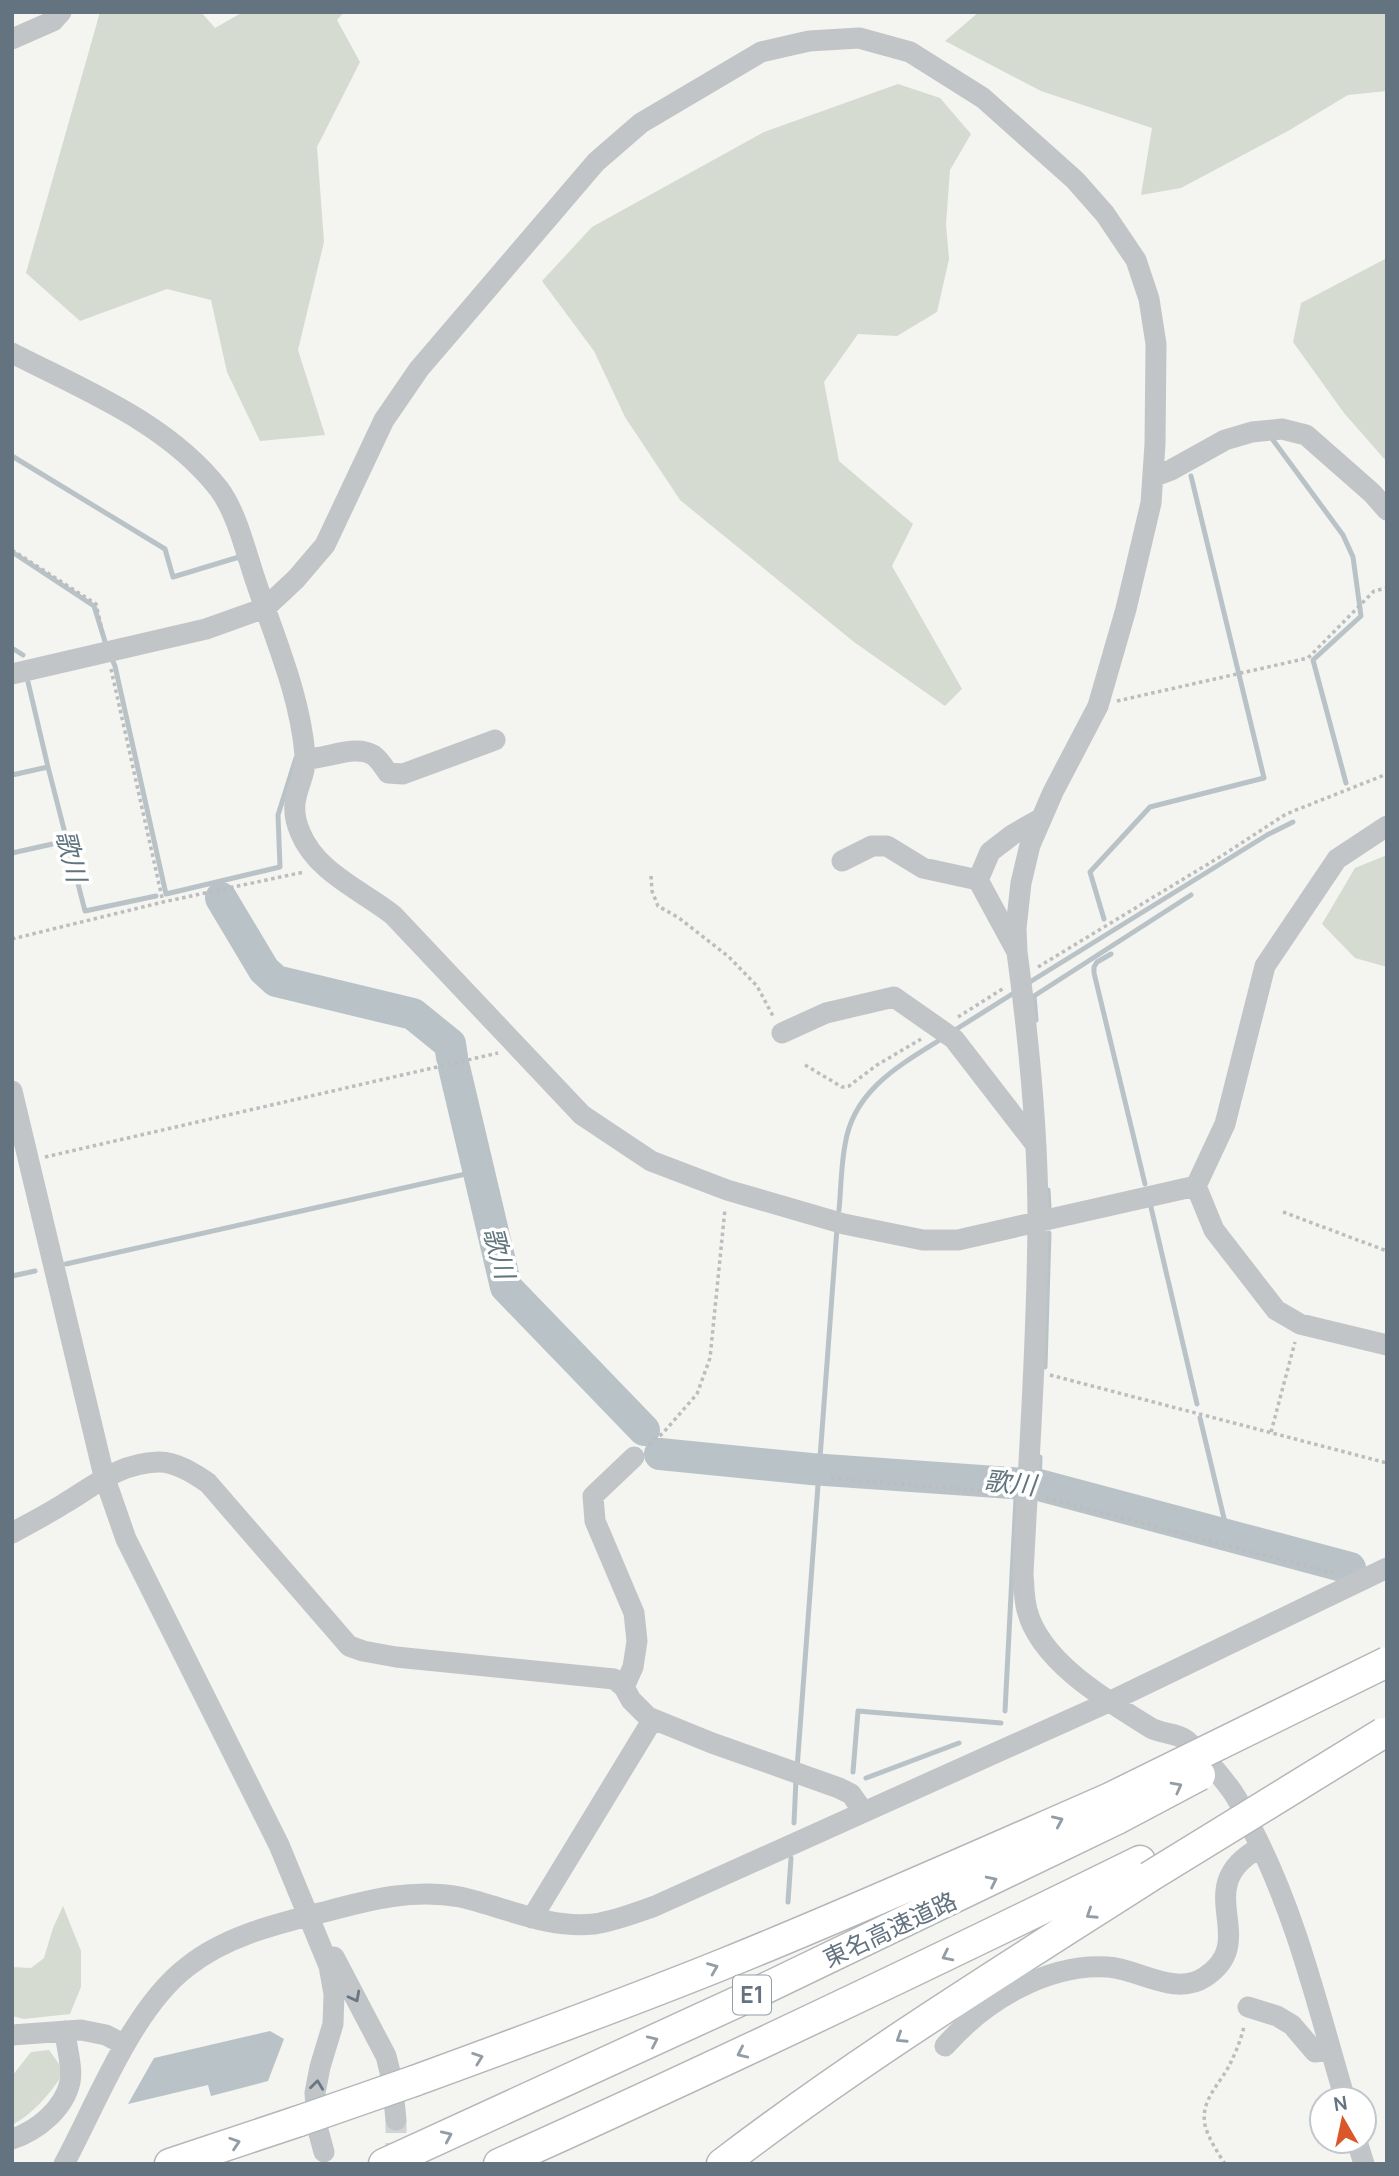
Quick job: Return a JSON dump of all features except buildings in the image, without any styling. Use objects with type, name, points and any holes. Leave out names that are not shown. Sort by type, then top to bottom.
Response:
[{"type":"highway","points":[[170,2164],[414,2081],[573,2023],[1113,1808],[1387,1662]]},
{"type":"highway","name":"東名高速道路","points":[[384,2164],[737,2002],[1113,1808],[1387,1677]]},
{"type":"highway","points":[[722,2164],[861,2064],[1145,1869],[1385,1731]]},
{"type":"highway","name":"東名高速道路","points":[[499,2164],[670,2087],[925,1966],[1145,1869]]},
{"type":"street","points":[[12,39],[53,21],[61,12]]},
{"type":"street","points":[[12,674],[206,629],[265,608],[296,579],[325,545],[384,420],[419,369],[596,162],[640,123],[761,52],[808,41],[859,38],[910,52],[983,98],[1075,180],[1105,214],[1136,260],[1149,299],[1156,344],[1156,444],[1148,517],[1126,609],[1098,706],[1040,819],[1030,845],[1021,883],[1016,929],[1017,952],[1035,1145],[1038,1222],[1034,1371],[1023,1574],[1027,1613],[1050,1651],[1071,1674],[1156,1730],[1184,1738],[1230,1787],[1261,1847],[1300,1946],[1341,2085]]},
{"type":"street","points":[[12,353],[127,412],[177,447],[220,490],[237,526],[292,684],[302,729],[305,759],[293,803],[300,833],[324,868],[393,915],[582,1115],[610,1135],[651,1161],[727,1190],[844,1224],[923,1240],[958,1240],[1196,1186]]},
{"type":"street","points":[[1153,477],[1225,440],[1252,432],[1282,429],[1306,435],[1372,493],[1387,510]]},
{"type":"street","points":[[305,759],[321,759],[356,750],[374,756],[388,773],[403,774],[495,740]]},
{"type":"street","points":[[978,880],[990,852],[1040,819]]},
{"type":"street","points":[[1387,826],[1336,859],[1265,966],[1225,1124],[1196,1186],[1214,1230],[1276,1310],[1300,1324],[1387,1345]]},
{"type":"street","points":[[842,861],[872,846],[887,846],[923,868],[978,880],[1017,952]]},
{"type":"street","points":[[782,1033],[826,1013],[894,997],[941,1028],[954,1040],[1035,1145]]},
{"type":"street","points":[[12,1091],[20,1167],[104,1476],[126,1539],[279,1845],[329,1966],[334,1994],[333,2024],[315,2093],[318,2130],[324,2152]]},
{"type":"street","points":[[624,1687],[633,1667],[637,1641],[634,1613],[595,1521],[593,1496],[634,1457]]},
{"type":"street","points":[[12,1533],[66,1503],[104,1476],[160,1461],[192,1472],[208,1483],[349,1646],[396,1657],[614,1679],[624,1687],[631,1700],[648,1717],[845,1791],[851,1794],[863,1811]]},
{"type":"street","points":[[64,2164],[125,2045],[153,2002],[188,1966],[240,1937],[387,1897],[430,1893],[571,1925],[618,1919],[655,1906],[1111,1701],[1387,1569]]},
{"type":"street","points":[[532,1918],[653,1719]]},
{"type":"street","points":[[945,2046],[967,2023],[990,2005],[1062,1972],[1108,1967],[1175,1984],[1194,1983],[1202,1979],[1222,1961],[1228,1943],[1229,1924],[1224,1892],[1228,1876],[1239,1862],[1261,1847]]},
{"type":"street","points":[[310,1916],[386,2056],[393,2080],[396,2120]]},
{"type":"street","points":[[1248,2007],[1277,2016],[1292,2025],[1315,2052],[1330,2050]]},
{"type":"street","points":[[12,2139],[44,2122],[66,2090],[70,2076],[65,2031]]},
{"type":"street","points":[[12,2035],[94,2032],[125,2045]]},
{"type":"path","points":[[12,550],[96,604],[163,902]]},
{"type":"path","points":[[1098,706],[1308,658],[1374,591],[1387,587]]},
{"type":"path","points":[[805,1065],[842,1087],[849,1086],[877,1065],[1021,985],[1286,814],[1387,774]]},
{"type":"path","points":[[12,939],[163,902],[324,868]]},
{"type":"path","points":[[651,876],[652,891],[658,906],[679,918],[729,957],[757,986],[782,1033]]},
{"type":"path","points":[[20,1167],[517,1049]]},
{"type":"path","points":[[634,1457],[663,1433],[697,1394],[706,1370],[710,1358],[727,1190]]},
{"type":"path","points":[[1283,1212],[1387,1251]]},
{"type":"path","points":[[1271,1432],[1300,1324]]},
{"type":"path","points":[[1034,1371],[1387,1463]]},
{"type":"path","points":[[831,1478],[1027,1487],[1358,1581]]},
{"type":"path","points":[[1225,2164],[1205,2125],[1207,2101],[1227,2069],[1242,2036],[1248,2007]]},
{"type":"shaded area","points":[[100,12],[201,12],[215,28],[243,12],[344,12],[337,20],[360,62],[317,147],[324,242],[298,350],[325,435],[260,441],[227,372],[211,300],[167,289],[80,321],[26,273]]},
{"type":"shaded area","points":[[979,12],[1387,12],[1387,91],[1348,95],[1288,131],[1181,188],[1141,195],[1152,128],[1041,91],[945,41]]},
{"type":"shaded area","points":[[898,84],[940,98],[971,134],[950,170],[946,224],[949,259],[937,312],[897,336],[858,334],[824,382],[839,461],[913,524],[892,566],[962,689],[945,706],[854,642],[680,500],[625,417],[594,351],[542,281],[592,227],[764,132]]},
{"type":"shaded area","points":[[1387,258],[1387,462],[1344,413],[1293,342],[1301,303]]},
{"type":"shaded area","points":[[1387,855],[1387,967],[1355,958],[1322,924],[1355,868]]},
{"type":"shaded area","points":[[63,1906],[81,1951],[81,1987],[70,2014],[24,2019],[12,2016],[12,1967],[31,1968],[44,1958]]},
{"type":"shaded area","points":[[270,2031],[284,2039],[268,2081],[211,2096],[208,2085],[128,2104],[154,2058]]},
{"type":"shaded area","points":[[49,2050],[59,2064],[62,2075],[40,2103],[12,2125],[12,2076],[31,2052]]},
{"type":"waterway","points":[[1273,440],[1343,535],[1353,557],[1361,616],[1313,660],[1346,783]]},
{"type":"waterway","points":[[12,456],[165,549],[173,577],[239,557],[240,560]]},
{"type":"waterway","points":[[1104,919],[1090,872],[1150,807],[1264,778],[1191,476]]},
{"type":"waterway","points":[[12,552],[94,606],[107,648]]},
{"type":"waterway","points":[[12,648],[23,655]]},
{"type":"waterway","points":[[111,657],[166,894],[280,867],[278,815],[296,758]]},
{"type":"waterway","points":[[28,682],[48,767]]},
{"type":"waterway","name":"歌川","points":[[12,775],[48,767],[85,911],[156,896]]},
{"type":"waterway","points":[[1025,985],[1267,835],[1293,822]]},
{"type":"waterway","points":[[12,853],[66,841]]},
{"type":"waterway","points":[[1036,1020],[1034,996],[1191,895]]},
{"type":"waterway","name":"歌川","points":[[221,898],[264,970],[276,981],[413,1014],[450,1044],[452,1057]]},
{"type":"waterway","points":[[1111,954],[1097,962],[1094,973],[1145,1184]]},
{"type":"waterway","points":[[955,1030],[1017,991]]},
{"type":"waterway","points":[[839,1210],[845,1145],[858,1109],[868,1094],[895,1069],[943,1038]]},
{"type":"waterway","name":"歌川","points":[[454,1067],[506,1287],[644,1430]]},
{"type":"waterway","points":[[66,1264],[479,1171]]},
{"type":"waterway","points":[[1048,1190],[1049,1207]]},
{"type":"waterway","points":[[1150,1203],[1197,1404]]},
{"type":"waterway","points":[[797,1769],[837,1228]]},
{"type":"waterway","points":[[1045,1367],[1049,1233]]},
{"type":"waterway","points":[[12,1276],[35,1271]]},
{"type":"waterway","points":[[1200,1418],[1228,1535]]},
{"type":"waterway","name":"歌川","points":[[660,1454],[811,1469],[1039,1485],[1350,1568]]},
{"type":"waterway","points":[[1039,1485],[1040,1457]]},
{"type":"waterway","points":[[1005,1711],[1016,1498]]},
{"type":"waterway","points":[[853,1772],[858,1711],[1001,1723]]},
{"type":"waterway","points":[[866,1778],[959,1743]]},
{"type":"waterway","points":[[794,1823],[796,1779]]},
{"type":"waterway","points":[[788,1902],[791,1858]]},
{"type":"tunnel","points":[[396,2120],[396,2164]]}]
